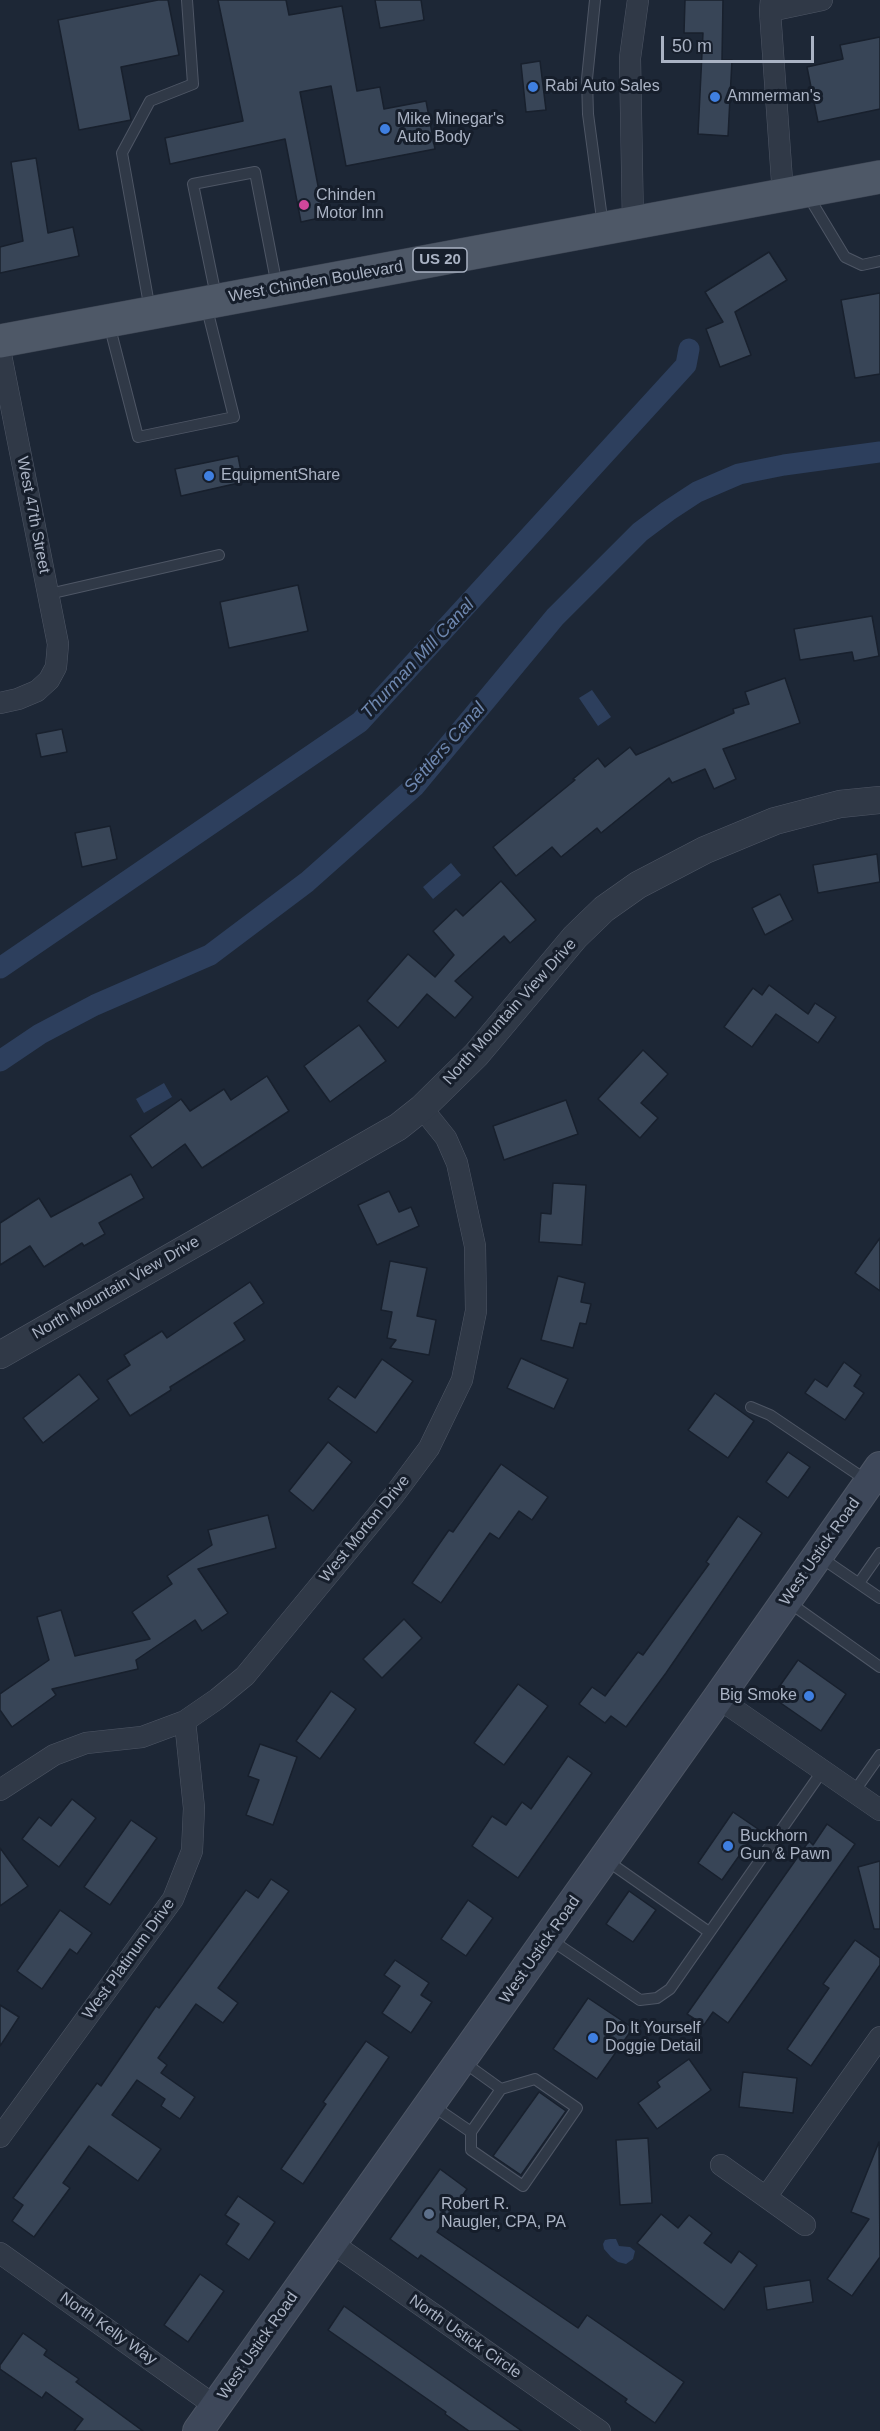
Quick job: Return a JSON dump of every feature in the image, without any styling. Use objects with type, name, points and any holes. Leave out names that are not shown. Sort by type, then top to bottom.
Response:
[{"type":"main road","name":"West Chinden Boulevard","points":[[0,341],[880,177]]},
{"type":"main road","name":"West Ustick Road","points":[[198,2431],[875,1474]]},
{"type":"street","points":[[618,226],[630,58],[638,0]]},
{"type":"street","points":[[794,193],[770,6],[822,0]]},
{"type":"street","name":"West 47th Street","points":[[0,350],[58,644],[56,667],[49,680],[38,691],[0,703]]},
{"type":"street","name":"North Mountain View Drive","points":[[0,1355],[398,1127],[422,1108],[476,1055],[575,937],[604,909],[638,885],[705,850],[775,821],[840,804],[880,800]]},
{"type":"street","name":"West Morton Drive","points":[[0,1790],[54,1755],[86,1743],[142,1737],[185,1721],[217,1699],[245,1676],[394,1495],[429,1448],[462,1380],[476,1311],[475,1246],[457,1163],[446,1138],[422,1108]]},
{"type":"street","points":[[718,1698],[880,1810]]},
{"type":"street","name":"West Platinum Drive","points":[[0,2137],[173,1899],[192,1851],[194,1808],[185,1721]]},
{"type":"street","points":[[766,2197],[880,2037]]},
{"type":"street","points":[[721,2165],[805,2225]]},
{"type":"street","name":"North Ustick Circle","points":[[332,2243],[600,2431]]},
{"type":"street","name":"North Kelly Way","points":[[0,2253],[215,2406]]},
{"type":"lane","points":[[151,314],[122,153],[150,100],[193,84],[187,0]]},
{"type":"lane","points":[[594,0],[587,79],[588,114],[618,226]]},
{"type":"lane","points":[[108,321],[138,437],[234,417],[211,302],[193,184],[255,172],[277,290]]},
{"type":"lane","points":[[794,193],[845,257],[862,265],[880,261]]},
{"type":"lane","points":[[49,594],[219,555]]},
{"type":"lane","points":[[751,1407],[770,1415],[875,1474]]},
{"type":"lane","points":[[859,1583],[880,1553]]},
{"type":"lane","points":[[818,1556],[880,1598]]},
{"type":"lane","points":[[786,1601],[880,1667]]},
{"type":"lane","points":[[854,1792],[880,1755]]},
{"type":"lane","points":[[548,1938],[640,2000],[657,1998],[670,1989],[823,1770]]},
{"type":"lane","points":[[604,1859],[709,1932]]},
{"type":"lane","points":[[461,2061],[501,2090]]},
{"type":"lane","points":[[535,2079],[577,2108],[523,2186],[471,2150],[471,2132],[501,2090],[535,2079]]},
{"type":"lane","points":[[430,2104],[471,2132]]},
{"type":"water","points":[[592,690],[611,717],[598,726],[579,698]]},
{"type":"water","points":[[451,863],[461,875],[433,899],[423,887]]},
{"type":"water","points":[[164,1083],[172,1097],[144,1113],[136,1099]]},
{"type":"water","points":[[616,2239],[619,2246],[630,2247],[635,2251],[633,2259],[626,2264],[611,2257],[603,2244],[605,2240]]},
{"type":"building","points":[[168,0],[179,55],[121,67],[131,120],[79,130],[58,20]]},
{"type":"building","points":[[218,0],[286,0],[289,15],[342,6],[357,91],[380,87],[384,109],[426,101],[435,149],[346,166],[331,86],[300,92],[324,217],[301,222],[285,139],[170,164],[165,138],[243,121]]},
{"type":"building","points":[[375,0],[421,0],[424,20],[380,28]]},
{"type":"building","points":[[685,0],[723,0],[722,60],[732,60],[728,136],[698,134],[703,33],[684,33]]},
{"type":"building","points":[[880,37],[880,109],[818,122],[807,67],[843,59],[840,45]]},
{"type":"building","name":"Rabi Auto Sales","points":[[540,61],[546,110],[526,112],[521,64]]},
{"type":"building","points":[[36,158],[48,233],[73,227],[79,256],[0,273],[0,247],[23,241],[11,162]]},
{"type":"building","points":[[769,252],[787,280],[735,312],[751,355],[720,367],[706,329],[723,322],[705,292]]},
{"type":"building","points":[[880,293],[880,374],[855,378],[841,300]]},
{"type":"building","name":"EquipmentShare","points":[[238,456],[243,482],[181,496],[175,469]]},
{"type":"building","points":[[298,585],[308,631],[229,648],[220,602]]},
{"type":"building","points":[[872,616],[879,656],[854,661],[852,652],[800,660],[794,629]]},
{"type":"building","points":[[785,678],[800,723],[723,749],[736,779],[714,789],[705,769],[672,783],[669,778],[601,833],[597,828],[561,857],[552,847],[516,876],[493,847],[575,780],[573,779],[598,758],[605,767],[630,747],[636,755],[734,713],[733,709],[749,704],[745,692]]},
{"type":"building","points":[[62,729],[67,752],[41,757],[36,734]]},
{"type":"building","points":[[110,826],[117,859],[82,867],[75,833]]},
{"type":"building","points":[[877,854],[880,882],[818,893],[813,865]]},
{"type":"building","points":[[501,881],[536,920],[510,943],[504,936],[455,981],[473,997],[455,1018],[427,994],[398,1028],[367,1001],[408,954],[435,977],[454,955],[433,931],[456,909],[463,916]]},
{"type":"building","points":[[780,894],[793,920],[765,935],[752,908]]},
{"type":"building","points":[[769,985],[808,1014],[815,1003],[836,1017],[818,1043],[776,1014],[752,1047],[724,1027],[753,988],[762,995]]},
{"type":"building","points":[[359,1025],[386,1061],[330,1102],[304,1066]]},
{"type":"building","points":[[643,1050],[668,1074],[641,1103],[658,1118],[640,1138],[598,1099]]},
{"type":"building","points":[[267,1076],[289,1111],[202,1168],[185,1144],[152,1168],[130,1136],[181,1099],[190,1111],[224,1089],[231,1100]]},
{"type":"building","points":[[566,1100],[578,1134],[504,1160],[493,1126]]},
{"type":"building","points":[[131,1174],[144,1198],[99,1223],[105,1234],[84,1246],[82,1243],[44,1267],[30,1246],[0,1265],[0,1223],[39,1198],[51,1217]]},
{"type":"building","points":[[553,1183],[586,1185],[582,1245],[539,1242],[541,1213],[551,1214]]},
{"type":"building","points":[[389,1191],[399,1212],[411,1207],[419,1226],[377,1245],[358,1205]]},
{"type":"building","points":[[880,1238],[880,1291],[855,1273]]},
{"type":"building","points":[[390,1261],[427,1268],[417,1316],[436,1320],[429,1355],[390,1348],[396,1340],[387,1338],[392,1312],[381,1310]]},
{"type":"building","points":[[558,1276],[585,1283],[581,1302],[591,1304],[586,1324],[580,1323],[573,1348],[541,1340]]},
{"type":"building","points":[[250,1282],[264,1303],[234,1323],[245,1340],[170,1387],[171,1390],[130,1416],[107,1380],[130,1365],[124,1355],[162,1331],[167,1338]]},
{"type":"building","points":[[521,1358],[568,1379],[554,1409],[507,1388]]},
{"type":"building","points":[[382,1359],[413,1381],[376,1433],[328,1399],[338,1386],[355,1398]]},
{"type":"building","points":[[844,1362],[861,1375],[854,1386],[864,1393],[845,1420],[805,1393],[815,1379],[827,1387]]},
{"type":"building","points":[[79,1374],[99,1399],[43,1443],[23,1418]]},
{"type":"building","points":[[715,1393],[754,1421],[728,1458],[688,1430]]},
{"type":"building","points":[[328,1442],[352,1462],[313,1511],[289,1491]]},
{"type":"building","points":[[788,1452],[810,1467],[788,1498],[766,1482]]},
{"type":"building","points":[[501,1464],[548,1497],[532,1520],[519,1511],[499,1539],[490,1533],[441,1603],[412,1583],[449,1530],[453,1532]]},
{"type":"building","points":[[268,1515],[276,1548],[198,1569],[228,1613],[202,1631],[195,1620],[136,1660],[138,1669],[52,1689],[56,1695],[12,1727],[0,1710],[0,1694],[49,1660],[37,1617],[61,1610],[75,1656],[150,1639],[132,1612],[172,1584],[167,1576],[212,1545],[208,1530]]},
{"type":"building","points":[[738,1516],[762,1533],[626,1727],[611,1716],[605,1723],[579,1704],[592,1687],[605,1696],[638,1652],[643,1655],[709,1564],[706,1562]]},
{"type":"building","points":[[404,1619],[422,1638],[382,1678],[363,1659]]},
{"type":"building","name":"Big Smoke","points":[[798,1660],[846,1694],[821,1731],[772,1697]]},
{"type":"building","points":[[518,1684],[548,1706],[504,1765],[474,1743]]},
{"type":"building","points":[[331,1691],[356,1709],[320,1759],[296,1741]]},
{"type":"building","points":[[260,1744],[297,1757],[273,1825],[246,1815],[259,1780],[248,1776]]},
{"type":"building","points":[[568,1756],[592,1773],[518,1878],[472,1846],[492,1816],[506,1825],[522,1802],[531,1809]]},
{"type":"building","points":[[72,1799],[96,1818],[59,1867],[22,1839],[39,1817],[51,1826]]},
{"type":"building","name":"Buckhorn Gun & Pawn","points":[[733,1812],[758,1829],[722,1880],[698,1863]]},
{"type":"building","points":[[131,1820],[157,1838],[110,1905],[84,1887]]},
{"type":"building","points":[[827,1824],[855,1844],[728,2023],[713,2012],[704,2025],[687,2014],[809,1841],[813,1845]]},
{"type":"building","points":[[0,1848],[28,1886],[0,1906]]},
{"type":"building","points":[[880,1861],[880,1929],[874,1929],[858,1867]]},
{"type":"building","points":[[271,1879],[289,1891],[218,1988],[238,2003],[223,2023],[196,2004],[158,2058],[167,2065],[161,2073],[195,2097],[180,2119],[161,2106],[165,2099],[137,2080],[112,2115],[161,2149],[138,2181],[89,2146],[63,2183],[70,2188],[34,2237],[12,2221],[23,2205],[13,2198],[97,2083],[101,2086],[156,2006],[159,2008],[246,1890],[258,1898]]},
{"type":"building","points":[[629,1891],[656,1910],[633,1942],[606,1924]]},
{"type":"building","points":[[468,1900],[493,1918],[466,1956],[441,1939]]},
{"type":"building","points":[[60,1910],[92,1933],[77,1954],[70,1949],[42,1989],[17,1971]]},
{"type":"building","points":[[855,1940],[880,1958],[880,1965],[811,2066],[787,2049],[829,1988],[823,1984]]},
{"type":"building","points":[[395,1960],[429,1983],[421,1995],[432,2002],[411,2033],[382,2013],[400,1986],[384,1975]]},
{"type":"building","name":"Do It Yourself Doggie Detail","points":[[588,1998],[633,2028],[597,2079],[553,2049]]},
{"type":"building","points":[[0,2005],[19,2017],[0,2046]]},
{"type":"building","points":[[366,2041],[389,2057],[303,2184],[281,2169],[326,2104],[323,2102]]},
{"type":"building","points":[[689,2059],[711,2090],[657,2129],[638,2103],[660,2087],[657,2082]]},
{"type":"building","points":[[743,2072],[797,2078],[793,2113],[739,2107]]},
{"type":"building","points":[[539,2092],[566,2111],[521,2175],[493,2156]]},
{"type":"building","points":[[648,2138],[652,2203],[620,2205],[616,2140]]},
{"type":"building","points":[[879,2142],[880,2257],[852,2296],[827,2279],[869,2219],[851,2212]]},
{"type":"building","points":[[440,2169],[467,2189],[437,2232],[578,2328],[587,2315],[684,2382],[655,2423],[625,2402],[627,2399],[421,2255],[418,2259],[390,2239]]},
{"type":"building","points":[[238,2196],[275,2222],[249,2260],[226,2244],[239,2224],[225,2215]]},
{"type":"building","points":[[661,2214],[678,2228],[689,2215],[712,2233],[704,2243],[731,2263],[739,2251],[757,2265],[724,2310],[637,2243]]},
{"type":"building","points":[[200,2274],[224,2291],[188,2342],[164,2325]]},
{"type":"building","points":[[810,2280],[813,2302],[767,2310],[764,2287]]},
{"type":"building","points":[[344,2306],[522,2431],[469,2431],[445,2414],[446,2412],[328,2330]]},
{"type":"building","points":[[23,2333],[47,2350],[44,2355],[79,2379],[76,2382],[143,2431],[74,2431],[83,2419],[46,2392],[42,2398],[0,2369],[0,2365]]},
{"type":"waterway","name":"Thurman Mill Canal","points":[[0,968],[360,722],[686,365],[689,349]]},
{"type":"waterway","name":"Settlers Canal","points":[[0,1061],[40,1034],[95,1005],[210,955],[307,882],[414,787],[555,617],[640,532],[668,511],[697,492],[739,474],[784,465],[880,452]]},
{"type":"place","name":"Rabi Auto Sales","points":[[533,87]]},
{"type":"place","name":"Ammerman's","points":[[715,97]]},
{"type":"place","name":"Mike Minegar's Auto Body","points":[[385,129]]},
{"type":"place","name":"Chinden Motor Inn","points":[[304,205]]},
{"type":"place","name":"EquipmentShare","points":[[209,476]]},
{"type":"place","name":"Big Smoke","points":[[809,1696]]},
{"type":"place","name":"Buckhorn Gun & Pawn","points":[[728,1846]]},
{"type":"place","name":"Do It Yourself Doggie Detail","points":[[593,2038]]},
{"type":"place","name":"Robert R. Naugler, CPA, PA","points":[[429,2214]]}]
